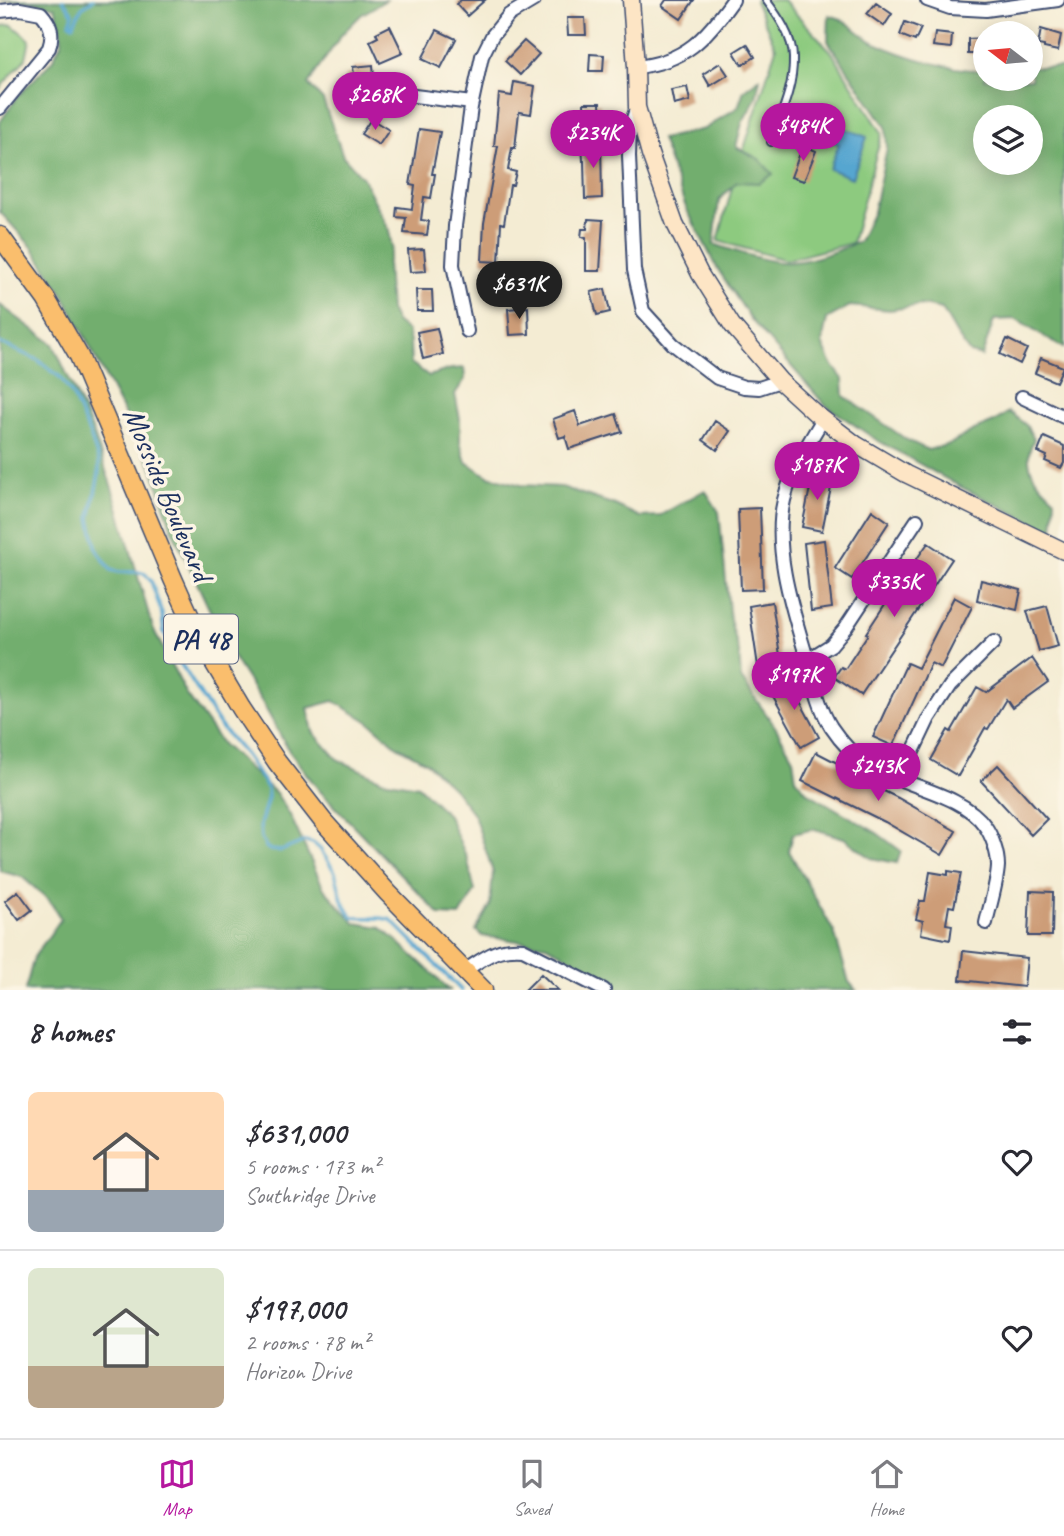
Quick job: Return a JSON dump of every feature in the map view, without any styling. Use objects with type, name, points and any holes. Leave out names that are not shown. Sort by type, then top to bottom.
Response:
[{"type":"main road","points":[[631,0],[637,107],[650,154],[675,224],[700,274],[732,325],[780,381],[856,445],[906,474],[1064,551]]},
{"type":"main road","name":"Mosside Boulevard","points":[[0,236],[46,299],[79,356],[200,639],[241,708],[277,762],[323,821],[388,893],[483,990]]},
{"type":"street","points":[[467,331],[453,265],[455,226],[472,103],[482,56],[492,36],[509,15],[534,0]]},
{"type":"street","points":[[636,67],[656,65],[692,48],[714,27],[733,0]]},
{"type":"street","points":[[928,0],[950,8],[986,10],[1058,0]]},
{"type":"street","points":[[0,11],[20,9],[41,13],[52,30],[49,48],[0,108]]},
{"type":"street","points":[[398,93],[472,103]]},
{"type":"street","points":[[637,107],[629,127],[629,156],[634,270],[643,311],[673,344],[717,378],[744,387],[759,388],[780,381]]},
{"type":"street","points":[[1022,397],[1064,417]]},
{"type":"street","points":[[822,419],[794,469],[784,502],[781,531],[786,586],[819,701],[830,725],[851,752],[870,766],[975,813],[986,827],[994,844],[998,864],[986,923]]},
{"type":"street","points":[[807,660],[831,645],[846,627],[917,520]]},
{"type":"street","points":[[900,779],[929,718],[950,686],[994,642]]},
{"type":"street","points":[[464,971],[494,952],[512,948],[523,949],[604,990]]},
{"type":"lane","points":[[766,0],[790,41],[794,57],[791,81],[771,142]]},
{"type":"green space","points":[[0,0],[386,0],[361,15],[342,34],[308,84],[323,100],[343,156],[363,178],[389,230],[392,248],[387,264],[390,310],[396,322],[407,331],[411,363],[429,376],[464,368],[465,379],[455,394],[460,419],[460,442],[466,462],[488,476],[521,485],[562,487],[615,505],[640,517],[659,516],[705,490],[719,512],[730,620],[739,652],[741,678],[776,728],[793,758],[796,779],[807,792],[877,833],[901,851],[897,863],[871,858],[844,838],[814,829],[793,834],[789,851],[834,932],[849,982],[856,990],[619,990],[599,973],[546,945],[482,936],[476,930],[490,906],[493,872],[474,815],[454,789],[426,762],[397,746],[369,722],[334,701],[308,708],[313,732],[337,759],[382,780],[418,786],[448,815],[467,858],[475,891],[460,916],[440,915],[319,790],[289,751],[228,649],[172,530],[152,468],[63,294],[32,247],[0,212],[0,122],[18,96],[52,61],[62,41],[55,7],[34,2]]},
{"type":"green space","points":[[756,0],[783,0],[831,51],[882,133],[852,243],[786,260],[718,241],[734,180],[776,48]]},
{"type":"green space","points":[[829,15],[843,20],[887,48],[944,66],[973,70],[973,91],[1043,91],[1043,67],[1064,67],[1064,347],[1015,319],[994,320],[982,356],[970,353],[942,309],[922,305],[890,310],[850,306],[827,319],[822,343],[831,363],[843,379],[844,396],[907,440],[928,450],[950,444],[1009,412],[1026,425],[1034,439],[1029,453],[1033,474],[1055,499],[1053,532],[961,487],[875,439],[824,404],[752,321],[717,268],[687,210],[661,139],[704,129],[738,107],[744,90],[760,78],[756,98],[742,123],[736,147],[759,159],[773,174],[759,183],[737,182],[719,200],[714,244],[763,259],[790,262],[817,257],[859,242],[873,212],[887,148],[886,127],[828,41]]},
{"type":"green space","points":[[12,25],[30,40],[26,58],[0,88],[0,26]]},
{"type":"green space","points":[[0,305],[53,344],[92,429],[116,500],[153,629],[187,695],[223,745],[276,793],[290,815],[324,889],[355,923],[380,927],[450,990],[25,990],[34,957],[61,919],[49,900],[22,877],[0,871]]},
{"type":"water","points":[[830,123],[867,137],[852,178],[829,169],[839,144],[824,139]]},
{"type":"building","points":[[461,0],[485,0],[467,16],[456,4]]},
{"type":"building","points":[[666,0],[694,0],[681,19],[662,6]]},
{"type":"building","points":[[876,3],[892,14],[884,26],[867,14]]},
{"type":"building","points":[[567,18],[585,18],[586,35],[568,35]]},
{"type":"building","points":[[905,22],[921,28],[915,41],[900,35]]},
{"type":"building","points":[[390,26],[403,53],[380,63],[370,41],[378,37],[376,33]]},
{"type":"building","points":[[437,30],[456,39],[441,68],[422,59]]},
{"type":"building","points":[[1043,30],[1061,35],[1058,51],[1044,46]]},
{"type":"building","points":[[935,33],[952,35],[951,48],[933,46]]},
{"type":"building","points":[[968,39],[973,39],[973,54],[968,54]]},
{"type":"building","points":[[524,41],[539,54],[520,75],[505,61]]},
{"type":"building","points":[[747,44],[755,57],[742,65],[734,52]]},
{"type":"building","points":[[590,54],[604,55],[603,71],[589,71]]},
{"type":"building","points":[[720,63],[728,75],[710,86],[703,74]]},
{"type":"building","points":[[373,65],[374,77],[365,78],[367,99],[349,101],[346,75],[354,74],[353,67]]},
{"type":"building","points":[[514,82],[535,86],[531,114],[519,112],[515,148],[512,148],[508,170],[516,172],[513,185],[510,185],[504,224],[501,223],[499,262],[482,261],[484,223],[498,146],[494,146],[499,94],[512,96]]},
{"type":"building","points":[[687,87],[690,101],[674,105],[671,90]]},
{"type":"building","points":[[584,103],[600,103],[601,125],[585,126]]},
{"type":"building","points":[[371,119],[389,130],[379,145],[361,134]]},
{"type":"building","points":[[419,129],[440,132],[432,174],[435,174],[431,198],[424,197],[421,220],[429,221],[427,235],[404,233],[406,218],[396,217],[397,207],[412,209],[415,186],[410,185]]},
{"type":"building","points":[[601,143],[602,198],[585,199],[582,144]]},
{"type":"building","points":[[803,145],[816,151],[804,181],[791,177]]},
{"type":"building","points":[[588,219],[603,220],[600,271],[586,271],[586,238],[581,237],[582,229],[587,229]]},
{"type":"building","points":[[424,249],[426,271],[410,272],[408,250]]},
{"type":"building","points":[[503,271],[516,290],[502,300],[488,281]]},
{"type":"building","points":[[605,289],[610,312],[597,315],[591,292]]},
{"type":"building","points":[[416,290],[432,290],[433,311],[417,311]]},
{"type":"building","points":[[528,307],[529,334],[510,335],[508,309]]},
{"type":"building","points":[[437,328],[443,354],[423,359],[417,332]]},
{"type":"building","points":[[1007,339],[1027,349],[1020,364],[1000,354]]},
{"type":"building","points":[[1041,358],[1063,367],[1056,382],[1035,373]]},
{"type":"building","points":[[575,411],[580,426],[616,414],[622,432],[569,449],[565,436],[559,438],[553,419]]},
{"type":"building","points":[[715,421],[730,431],[717,450],[703,440]]},
{"type":"building","points":[[1044,437],[1064,446],[1064,463],[1061,468],[1045,461],[1047,456],[1038,452]]},
{"type":"building","points":[[813,473],[833,478],[822,531],[802,527]]},
{"type":"building","points":[[760,508],[763,589],[741,590],[738,509]]},
{"type":"building","points":[[872,510],[889,522],[852,579],[835,568]]},
{"type":"building","points":[[824,540],[832,608],[811,611],[804,543]]},
{"type":"building","points":[[928,543],[952,559],[861,695],[834,677],[841,667],[845,669],[897,586],[901,589],[912,572],[909,570]]},
{"type":"building","points":[[981,580],[1021,590],[1017,610],[977,600]]},
{"type":"building","points":[[954,597],[972,607],[941,668],[931,663],[893,746],[873,737],[907,663],[918,668]]},
{"type":"building","points":[[772,602],[782,669],[759,673],[749,606]]},
{"type":"building","points":[[1047,606],[1058,646],[1039,651],[1027,611]]},
{"type":"building","points":[[1032,658],[1048,682],[1012,708],[1006,699],[988,729],[985,728],[958,776],[931,760],[977,687],[986,692]]},
{"type":"building","points":[[787,677],[819,737],[801,747],[768,687]]},
{"type":"building","points":[[816,752],[845,767],[843,771],[956,831],[942,855],[885,822],[802,781]]},
{"type":"building","points":[[998,765],[1047,819],[1031,835],[981,781]]},
{"type":"building","points":[[948,871],[961,873],[954,907],[949,906],[946,924],[952,925],[950,940],[921,934],[923,921],[916,919],[920,901],[925,901],[930,872],[948,875]]},
{"type":"building","points":[[18,891],[32,910],[19,920],[5,901]]},
{"type":"building","points":[[1030,891],[1053,892],[1052,936],[1028,936]]},
{"type":"building","points":[[963,951],[1027,958],[1024,987],[960,980]]},
{"type":"building","points":[[541,974],[558,990],[525,990]]},
{"type":"waterway","points":[[63,0],[73,14],[70,23],[73,25]]},
{"type":"waterway","points":[[73,25],[82,7],[93,0]]},
{"type":"waterway","points":[[0,343],[38,360],[61,378],[72,394],[99,461],[90,518],[97,550],[111,570],[138,572],[145,574],[151,581],[162,614],[164,632],[172,650],[221,727],[267,787],[268,797],[260,825],[261,838],[266,847],[281,851],[305,841],[313,843],[335,872],[342,900],[352,917],[391,920],[461,990]]}]
